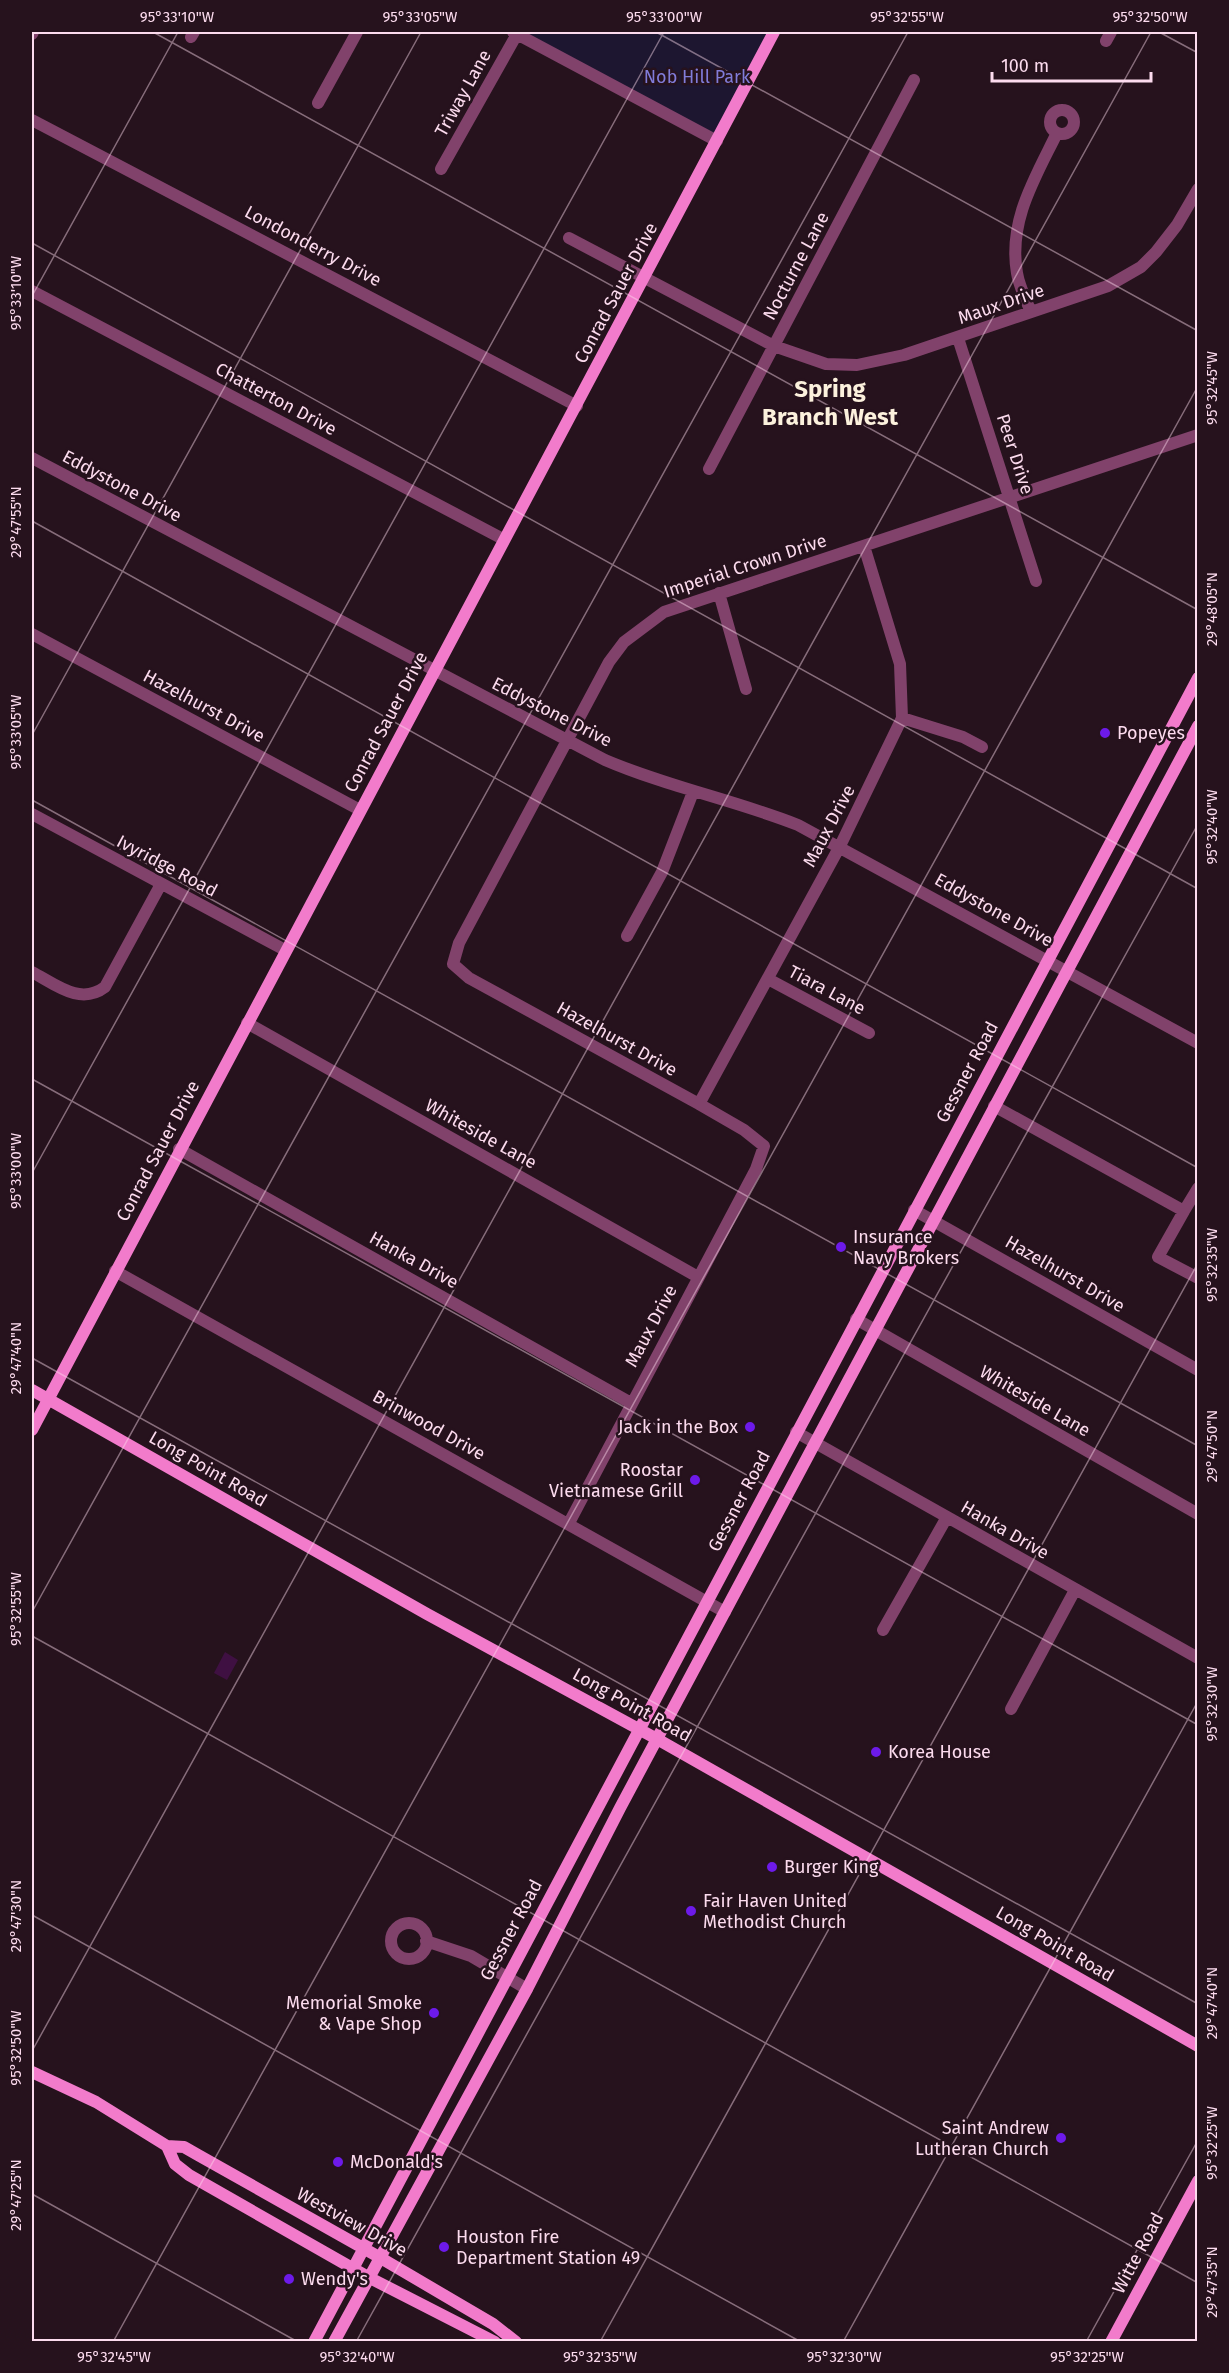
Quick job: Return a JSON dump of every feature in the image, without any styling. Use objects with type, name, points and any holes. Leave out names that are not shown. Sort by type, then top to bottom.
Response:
[{"type":"main road","name":"Conrad Sauer Drive","points":[[32,1430],[179,1149],[503,539],[577,406],[774,32]]},
{"type":"main road","name":"Gessner Road","points":[[314,2342],[1047,959],[1193,698],[1197,678]]},
{"type":"main road","points":[[334,2342],[527,1989],[657,1739],[1197,726]]},
{"type":"main road","name":"Long Point Road","points":[[32,1390],[427,1614],[657,1739],[1197,2046]]},
{"type":"main road","name":"Westview Drive","points":[[32,2072],[96,2102],[167,2146],[184,2147],[380,2258],[493,2325],[516,2342]]},
{"type":"main road","points":[[442,2099],[462,2110]]},
{"type":"main road","name":"Westview Drive","points":[[167,2146],[175,2164],[189,2175],[353,2269],[495,2342]]},
{"type":"main road","name":"Witte Road","points":[[1111,2342],[1197,2181]]},
{"type":"main road","points":[[383,2214],[399,2223]]},
{"type":"street","points":[[318,103],[357,32]]},
{"type":"street","points":[[515,33],[717,141]]},
{"type":"street","name":"Triway Lane","points":[[441,169],[515,33]]},
{"type":"street","name":"Nocturne Lane","points":[[710,469],[914,80]]},
{"type":"street","name":"Londonderry Drive","points":[[32,120],[577,406]]},
{"type":"street","points":[[1030,312],[1017,276],[1015,236],[1029,190],[1057,133]]},
{"type":"street","name":"Maux Drive","points":[[569,238],[645,276],[774,346],[826,364],[857,366],[958,338],[1108,286],[1141,267],[1156,252],[1177,225],[1197,189]]},
{"type":"street","name":"Chatterton Drive","points":[[32,291],[503,539]]},
{"type":"street","name":"Peer Drive","points":[[958,338],[1036,581]]},
{"type":"street","name":"Imperial Crown Drive","points":[[453,964],[459,943],[609,662],[624,642],[664,612],[1197,435]]},
{"type":"street","name":"Eddystone Drive","points":[[32,458],[567,741],[642,776],[766,812],[840,846],[1197,1043]]},
{"type":"street","name":"Maux Drive","points":[[699,1104],[840,846],[902,718],[900,664],[864,546]]},
{"type":"street","points":[[719,593],[746,689]]},
{"type":"street","name":"Hazelhurst Drive","points":[[32,634],[360,810]]},
{"type":"street","points":[[902,718],[963,737],[982,747]]},
{"type":"street","points":[[627,936],[662,872],[693,792]]},
{"type":"street","name":"Ivyridge Road","points":[[32,814],[285,950]]},
{"type":"street","points":[[32,972],[73,994],[85,996],[96,994],[105,987],[161,884]]},
{"type":"street","name":"Hazelhurst Drive","points":[[453,964],[469,978],[699,1104],[744,1130],[764,1146]]},
{"type":"street","name":"Tiara Lane","points":[[768,979],[869,1033]]},
{"type":"street","name":"Whiteside Lane","points":[[247,1023],[698,1277]]},
{"type":"street","points":[[994,1106],[1184,1211]]},
{"type":"street","name":"Maux Drive","points":[[569,1523],[756,1169],[764,1146]]},
{"type":"street","name":"Hanka Drive","points":[[179,1149],[631,1402]]},
{"type":"street","points":[[1197,1188],[1158,1257],[1197,1278]]},
{"type":"street","name":"Hazelhurst Drive","points":[[914,1210],[1197,1370]]},
{"type":"street","name":"Brinwood Drive","points":[[115,1271],[725,1612]]},
{"type":"street","name":"Whiteside Lane","points":[[856,1319],[1197,1514]]},
{"type":"street","name":"Hanka Drive","points":[[796,1432],[1197,1658]]},
{"type":"street","points":[[883,1630],[947,1517]]},
{"type":"street","points":[[1011,1708],[1075,1590]]},
{"type":"street","points":[[426,1941],[471,1956],[527,1989]]},
{"type":"green space","name":"Nob Hill Park","points":[[512,32],[774,32],[717,141]]},
{"type":"shaded area","points":[[225,1652],[238,1660],[227,1680],[214,1673]]},
{"type":"place","name":"Popeyes","points":[[1105,733]]},
{"type":"place","name":"Insurance Navy Brokers","points":[[841,1247]]},
{"type":"place","name":"Jack in the Box","points":[[750,1427]]},
{"type":"place","name":"Roostar Vietnamese Grill","points":[[695,1480]]},
{"type":"place","name":"Korea House","points":[[876,1752]]},
{"type":"place","name":"Burger King","points":[[772,1867]]},
{"type":"place","name":"Fair Haven United Methodist Church","points":[[691,1911]]},
{"type":"place","name":"Memorial Smoke & Vape Shop","points":[[434,2013]]},
{"type":"place","name":"Saint Andrew Lutheran Church","points":[[1061,2138]]},
{"type":"place","name":"McDonald's","points":[[338,2162]]},
{"type":"place","name":"Houston Fire Department Station 49","points":[[444,2247]]},
{"type":"place","name":"Wendy's","points":[[289,2279]]},
{"type":"district","name":"Spring Branch West","points":[[830,403]]}]
